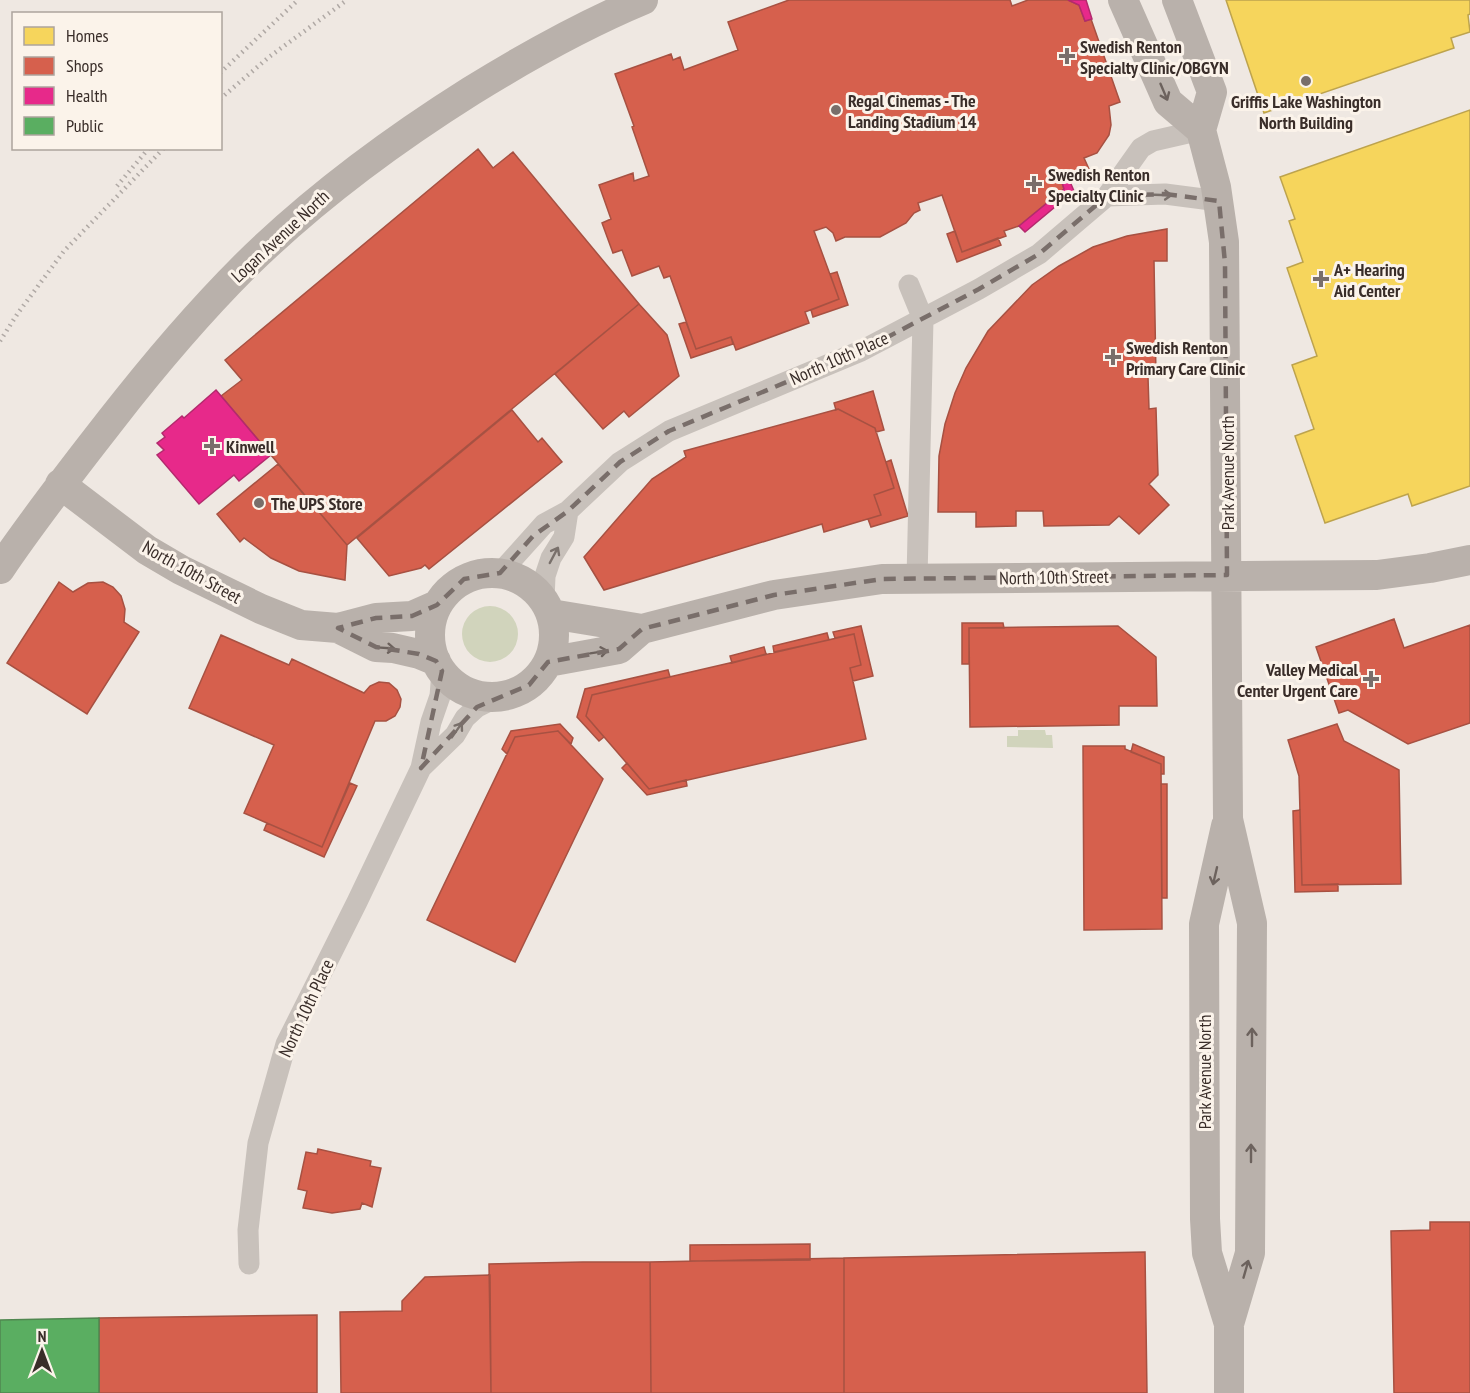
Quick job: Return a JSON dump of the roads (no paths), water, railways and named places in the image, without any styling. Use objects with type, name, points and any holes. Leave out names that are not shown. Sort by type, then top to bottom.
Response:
[{"type":"street","name":"Logan Avenue North","points":[[0,569],[60,484],[165,352],[245,266],[326,193],[424,121],[511,66],[600,17],[643,0]]},
{"type":"street","points":[[1123,0],[1168,102],[1201,130],[1212,93],[1177,0]]},
{"type":"street","name":"North 10th Place","points":[[500,573],[544,524],[568,511],[620,462],[669,431],[861,351],[979,289],[1039,254],[1107,196],[1142,148],[1153,141],[1201,130]]},
{"type":"street","name":"Park Avenue North","points":[[1201,130],[1219,201],[1225,263],[1228,819],[1252,923],[1250,1253],[1229,1324],[1229,1393]]},
{"type":"street","points":[[1107,196],[1165,194],[1219,201]]},
{"type":"street","points":[[909,285],[922,319],[917,579]]},
{"type":"street","name":"North 10th Street","points":[[60,484],[147,550],[181,570],[253,605],[301,625],[338,628],[376,618],[412,616],[437,604]]},
{"type":"street","points":[[547,607],[532,586],[517,578],[500,573],[482,573],[464,579],[449,590],[437,604],[431,623],[430,643],[439,666],[449,680],[463,690],[480,696],[497,697],[514,693],[529,685],[540,675],[554,646],[554,630],[547,607],[545,576],[551,558],[564,537],[568,511]]},
{"type":"street","name":"North 10th Street","points":[[548,662],[619,649],[642,629],[774,595],[882,579],[1377,575],[1470,560]]},
{"type":"street","name":"North 10th Street","points":[[547,607],[642,629]]},
{"type":"street","name":"North 10th Street","points":[[338,628],[376,647],[419,654],[439,666]]},
{"type":"street","name":"North 10th Place","points":[[249,1264],[248,1230],[258,1143],[286,1044],[421,768],[431,722],[440,696],[439,666]]},
{"type":"street","name":"North 10th Place","points":[[421,768],[455,735],[465,718],[477,707],[497,697]]},
{"type":"street","name":"Park Avenue North","points":[[1228,819],[1204,924],[1204,960],[1207,1253],[1229,1324]]},
{"type":"railway","points":[[222,71],[298,0]]},
{"type":"railway","points":[[222,97],[269,57],[347,0]]},
{"type":"railway","points":[[117,186],[147,150]]},
{"type":"railway","points":[[0,341],[64,251],[162,150]]},
{"type":"place","name":"Swedish Renton Specialty Clinic/OBGYN","points":[[1067,56]]},
{"type":"place","name":"Griffis Lake Washington North Building","points":[[1306,81]]},
{"type":"place","name":"Regal Cinemas - The Landing Stadium 14","points":[[836,110]]},
{"type":"place","name":"Swedish Renton Specialty Clinic","points":[[1034,184]]},
{"type":"place","name":"A+ Hearing Aid Center","points":[[1321,279]]},
{"type":"place","name":"Swedish Renton Primary Care Clinic","points":[[1113,357]]},
{"type":"place","name":"Kinwell","points":[[212,446]]},
{"type":"place","name":"The UPS Store","points":[[259,503]]},
{"type":"place","name":"Valley Medical Center Urgent Care","points":[[1371,679]]}]
